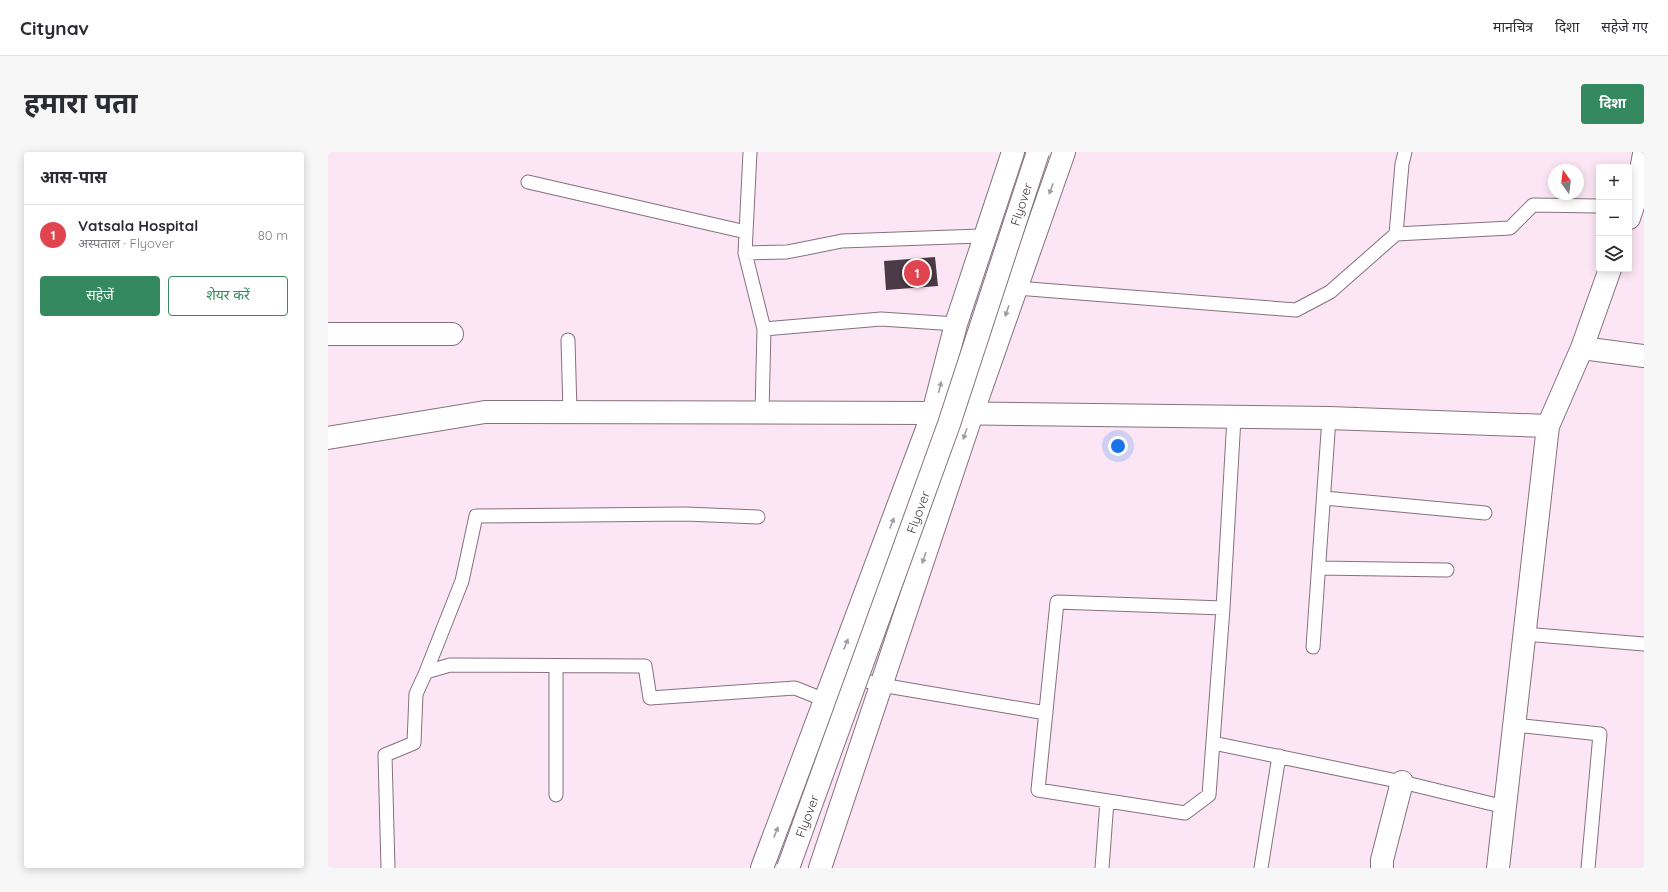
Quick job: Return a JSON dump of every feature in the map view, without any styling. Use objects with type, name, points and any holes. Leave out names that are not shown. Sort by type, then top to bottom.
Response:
[{"type":"main road","points":[[762,868],[933,413],[956,324],[1013,152]]},
{"type":"main road","name":"Flyover","points":[[788,868],[949,424],[1038,152]]},
{"type":"main road","points":[[820,868],[972,414],[1064,152]]},
{"type":"main road","points":[[1632,206],[1636,197],[1644,154]]},
{"type":"main road","points":[[1498,868],[1548,426],[1582,348],[1609,272]]},
{"type":"main road","points":[[328,334],[452,334]]},
{"type":"main road","points":[[1582,348],[1644,356]]},
{"type":"main road","points":[[328,438],[484,412],[933,413],[1329,418],[1548,426]]},
{"type":"main road","points":[[1382,868],[1382,860],[1402,782]]},
{"type":"lane","points":[[750,152],[745,253],[764,329],[762,412]]},
{"type":"lane","points":[[1396,234],[1402,164],[1405,152]]},
{"type":"lane","points":[[528,182],[746,232]]},
{"type":"lane","points":[[1016,288],[1296,310],[1330,292],[1396,234],[1510,228],[1533,205],[1596,206]]},
{"type":"lane","points":[[745,253],[787,252],[842,241],[980,236],[985,234]]},
{"type":"lane","points":[[764,329],[881,319],[956,324]]},
{"type":"lane","points":[[568,340],[570,412]]},
{"type":"lane","points":[[1223,608],[1057,602],[1038,790],[1185,813],[1209,795],[1223,608],[1234,418]]},
{"type":"lane","points":[[1313,647],[1329,418]]},
{"type":"lane","points":[[1324,498],[1485,513]]},
{"type":"lane","points":[[388,868],[385,755],[414,743],[416,694],[462,582],[476,516],[686,514],[758,516]]},
{"type":"lane","points":[[1319,568],[1446,570]]},
{"type":"lane","points":[[1524,634],[1644,644]]},
{"type":"lane","points":[[426,672],[450,665],[645,666],[650,698],[795,688],[825,700]]},
{"type":"lane","points":[[556,666],[556,795]]},
{"type":"lane","points":[[836,672],[881,685],[1046,713]]},
{"type":"lane","points":[[1514,725],[1600,734],[1588,868]]},
{"type":"lane","points":[[1213,743],[1402,782],[1505,807]]},
{"type":"lane","points":[[1261,868],[1279,756]]},
{"type":"lane","points":[[1102,868],[1107,801]]},
{"type":"building","points":[[935,257],[938,286],[886,290],[884,261]]},
{"type":"place","name":"Vatsala Hospital","points":[[917,273]]}]
